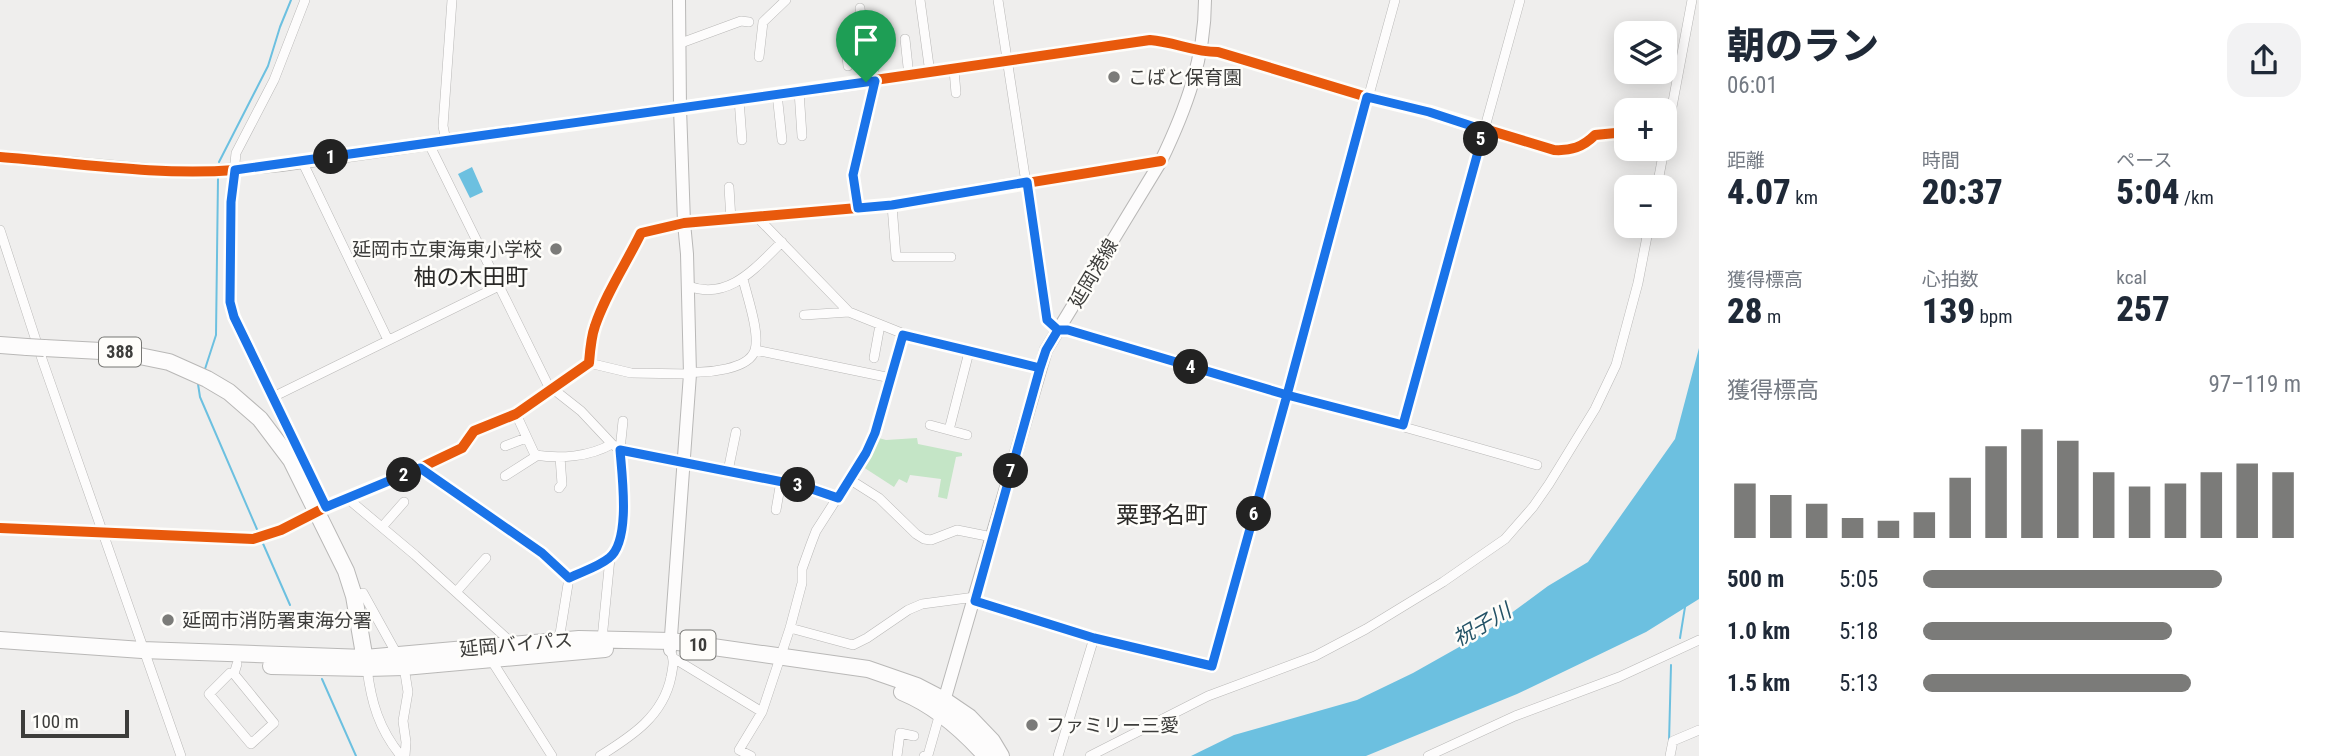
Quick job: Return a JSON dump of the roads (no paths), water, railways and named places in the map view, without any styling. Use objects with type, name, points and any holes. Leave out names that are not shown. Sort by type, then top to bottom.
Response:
[{"type":"highway","name":"388","points":[[0,345],[120,352],[169,362],[200,375],[229,392],[260,419],[321,510],[354,596],[366,663]]},
{"type":"highway","name":"延岡バイパス","points":[[400,661],[513,644],[602,639],[672,650],[779,661],[878,682],[969,718],[992,741],[1001,756]]},
{"type":"highway","name":"延岡バイパス","points":[[0,640],[143,653],[235,669],[490,658],[596,649],[672,650]]},
{"type":"highway","name":"延岡バイパス","points":[[0,650],[366,663]]},
{"type":"highway","name":"延岡バイパス","points":[[942,707],[986,756]]},
{"type":"street","points":[[305,0],[274,80],[236,153],[231,202],[230,302],[234,317],[273,397],[321,510]]},
{"type":"street","points":[[446,141],[443,126],[452,0]]},
{"type":"street","points":[[600,756],[635,734],[660,707],[669,687],[690,373],[680,108],[679,0]]},
{"type":"street","points":[[759,57],[763,22],[786,0]]},
{"type":"street","points":[[920,0],[930,73]]},
{"type":"street","points":[[998,0],[1047,320],[1058,330],[1068,330],[1537,465]]},
{"type":"street","name":"延岡港線","points":[[942,707],[1046,350],[1161,161],[1191,94],[1200,52],[1205,0]]},
{"type":"street","points":[[790,628],[853,645],[908,610],[922,604],[962,597],[1094,638],[1212,666],[1395,0]]},
{"type":"street","points":[[1403,425],[1520,0]]},
{"type":"street","points":[[1673,98],[1692,0]]},
{"type":"street","points":[[860,8],[863,34]]},
{"type":"street","points":[[681,43],[741,21],[749,22]]},
{"type":"street","points":[[848,66],[845,37],[868,33],[875,81],[853,175],[858,208]]},
{"type":"street","points":[[905,39],[909,76]]},
{"type":"street","points":[[0,157],[160,171],[235,170],[954,70],[1150,40],[1165,41],[1200,52],[1217,52],[1554,150],[1567,151],[1587,143],[1595,135],[1614,133]]},
{"type":"street","points":[[954,70],[956,93]]},
{"type":"street","points":[[799,91],[802,136]]},
{"type":"street","points":[[777,94],[782,140]]},
{"type":"street","points":[[739,99],[742,140]]},
{"type":"street","points":[[429,144],[548,385],[581,411],[612,444],[620,450],[781,481],[838,498]]},
{"type":"street","points":[[302,161],[388,340]]},
{"type":"street","points":[[589,363],[594,327],[641,233],[684,223],[892,205],[1161,161]]},
{"type":"street","points":[[729,187],[731,220]]},
{"type":"street","points":[[892,205],[896,257],[951,257]]},
{"type":"street","points":[[758,218],[849,312],[903,335],[1040,368]]},
{"type":"street","points":[[0,230],[180,756]]},
{"type":"street","points":[[1090,756],[1208,696],[1315,656],[1366,629],[1443,582],[1505,539],[1549,484],[1584,428],[1616,365],[1638,283],[1647,238]]},
{"type":"street","points":[[688,286],[705,290],[722,289],[743,279],[782,242]]},
{"type":"street","points":[[0,528],[260,537],[281,530],[462,448],[474,431],[516,414],[589,363],[631,373],[690,373],[729,368],[747,359],[755,350],[752,311],[743,279]]},
{"type":"street","points":[[273,397],[499,286]]},
{"type":"street","points":[[804,315],[849,312]]},
{"type":"street","points":[[874,359],[880,325]]},
{"type":"street","points":[[751,756],[739,750],[762,712],[790,628],[806,557],[817,531],[866,453],[875,433],[903,335]]},
{"type":"street","points":[[755,350],[891,378]]},
{"type":"street","points":[[949,430],[969,352]]},
{"type":"street","points":[[516,414],[534,455],[560,457],[594,452],[612,444]]},
{"type":"street","points":[[602,639],[610,558],[619,541],[624,503],[620,450],[623,421]]},
{"type":"street","points":[[930,425],[967,435]]},
{"type":"street","points":[[728,471],[736,432]]},
{"type":"street","points":[[505,446],[526,438]]},
{"type":"street","points":[[505,477],[538,455]]},
{"type":"street","points":[[559,488],[562,484],[560,457]]},
{"type":"street","points":[[420,468],[542,553],[569,578]]},
{"type":"street","points":[[849,479],[879,499],[921,538],[931,540],[957,530],[992,537]]},
{"type":"street","points":[[776,510],[781,481]]},
{"type":"street","points":[[347,498],[513,644]]},
{"type":"street","points":[[382,527],[404,502]]},
{"type":"street","points":[[456,592],[486,558]]},
{"type":"street","points":[[569,578],[610,558]]},
{"type":"street","points":[[559,640],[569,578]]},
{"type":"street","points":[[354,596],[363,593],[400,661],[408,692],[404,721],[407,741],[403,756]]},
{"type":"street","points":[[1058,756],[1094,638]]},
{"type":"street","points":[[1428,756],[1515,716],[1619,677],[1699,640]]},
{"type":"street","points":[[672,650],[762,712]]},
{"type":"street","points":[[490,658],[552,756]]},
{"type":"street","points":[[366,663],[370,698],[379,722],[389,741],[403,756]]},
{"type":"street","points":[[235,669],[274,723],[251,744],[209,694],[235,669]]},
{"type":"street","points":[[927,756],[942,707]]},
{"type":"street","points":[[1670,756],[1673,741],[1699,730]]},
{"type":"street","points":[[897,756],[900,733],[914,736]]},
{"type":"water","points":[[472,167],[483,192],[470,198],[458,174]]},
{"type":"water","points":[[1699,348],[1699,599],[1646,632],[1517,694],[1366,756],[1191,756],[1234,735],[1357,700],[1413,673],[1484,633],[1548,586],[1588,562],[1675,439]]},
{"type":"waterway","points":[[219,162],[268,66],[291,0]]},
{"type":"waterway","points":[[205,369],[216,335],[218,178]]},
{"type":"waterway","points":[[198,384],[200,397],[259,534]]},
{"type":"waterway","points":[[261,539],[290,605]]},
{"type":"waterway","points":[[1680,638],[1685,607]]},
{"type":"waterway","points":[[1669,742],[1671,665]]},
{"type":"waterway","points":[[322,679],[356,756]]},
{"type":"place","name":"こばと保育園","points":[[1114,77]]},
{"type":"place","name":"延岡市立東海東小学校","points":[[556,249]]},
{"type":"place","name":"延岡市消防署東海分署","points":[[168,620]]},
{"type":"place","name":"ファミリー三愛","points":[[1032,725]]},
{"type":"district","name":"柚の木田町","points":[[471,277]]},
{"type":"district","name":"粟野名町","points":[[1162,515]]},
{"type":"water label","name":"祝子川","points":[[1482,625]]}]
